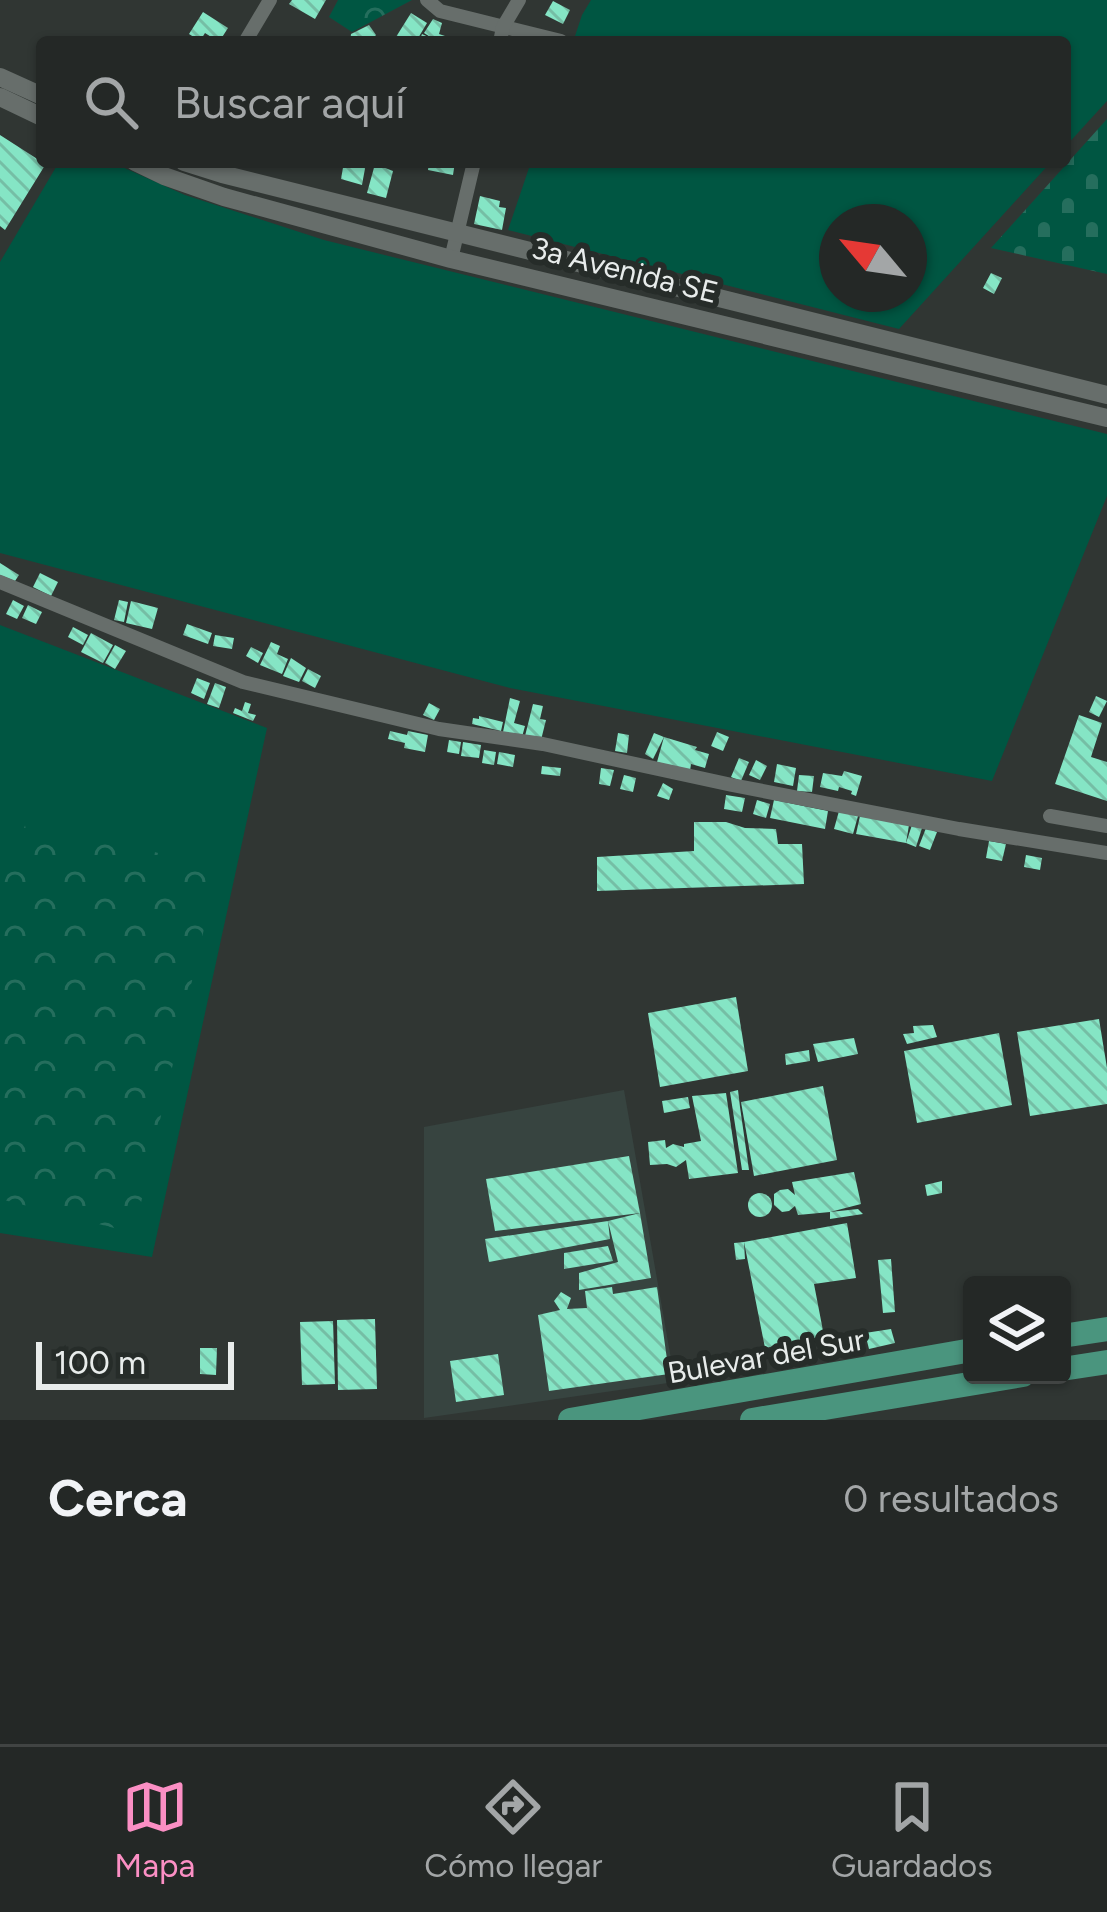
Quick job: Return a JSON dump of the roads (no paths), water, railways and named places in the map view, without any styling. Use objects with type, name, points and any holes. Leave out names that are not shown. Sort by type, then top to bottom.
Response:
[{"type":"highway","points":[[1071,1335],[1107,1330]]},
{"type":"highway","name":"Bulevar del Sur","points":[[570,1420],[963,1352]]},
{"type":"highway","points":[[1071,1368],[1107,1362]]},
{"type":"highway","name":"Bulevar del Sur","points":[[752,1420],[964,1384]]},
{"type":"street","points":[[249,36],[270,0]]},
{"type":"street","points":[[427,0],[440,11],[502,35],[519,0]]},
{"type":"street","points":[[0,76],[36,93]]},
{"type":"street","points":[[0,97],[36,114]]},
{"type":"street","points":[[207,168],[1107,395]]},
{"type":"street","points":[[451,259],[473,168]]},
{"type":"street","name":"3a Avenida SE","points":[[167,169],[224,196],[451,259],[1107,418]]},
{"type":"street","points":[[0,582],[242,682],[440,728],[543,744],[937,825],[1107,853]]},
{"type":"street","points":[[1050,816],[1107,826]]}]
